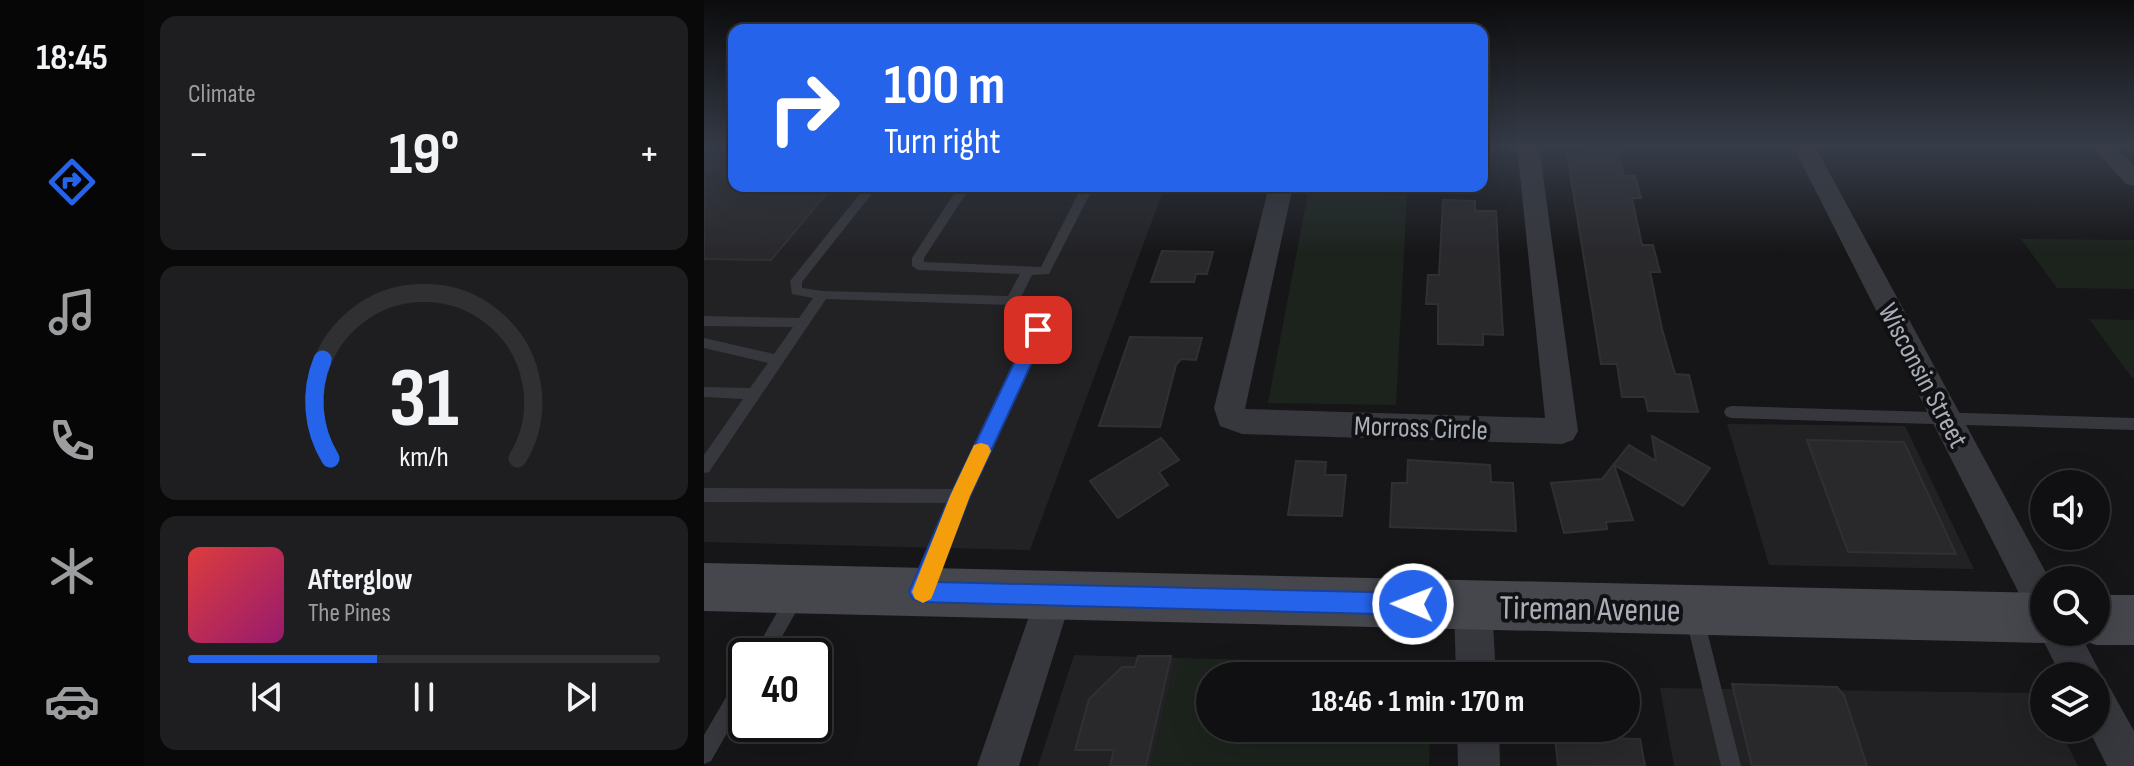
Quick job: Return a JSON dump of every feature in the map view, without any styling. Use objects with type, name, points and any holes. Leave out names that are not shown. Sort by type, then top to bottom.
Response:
[{"type":"street","name":"Morross Circle","points":[[1280,192],[1229,408],[1231,417],[1242,422],[1562,431],[1532,182]]},
{"type":"street","name":"Wisconsin Street","points":[[1823,182],[2030,578]]},
{"type":"street","name":"Tireman Avenue","points":[[704,587],[2030,618]]},
{"type":"street","points":[[998,766],[1054,596]]},
{"type":"street","points":[[1473,606],[1475,662]]},
{"type":"street","points":[[2110,620],[2134,620]]},
{"type":"street","points":[[2110,728],[2130,766]]},
{"type":"street","points":[[1478,742],[1479,766]]},
{"type":"lane","points":[[867,192],[796,281],[796,291],[822,295],[1052,302],[960,496],[921,592]]},
{"type":"lane","points":[[961,192],[918,258],[918,266],[1045,271],[1085,192]]},
{"type":"lane","points":[[1012,301],[1028,270]]},
{"type":"lane","points":[[704,467],[822,295]]},
{"type":"lane","points":[[704,321],[803,323]]},
{"type":"lane","points":[[704,343],[778,360]]},
{"type":"lane","points":[[704,392],[754,394]]},
{"type":"lane","points":[[1731,412],[2134,424]]},
{"type":"lane","points":[[704,495],[960,496]]},
{"type":"lane","points":[[771,638],[800,589]]},
{"type":"lane","points":[[1693,611],[1731,766]]},
{"type":"lane","points":[[704,754],[728,713]]},
{"type":"shaded area","points":[[704,182],[728,182],[728,192],[1163,192],[1030,550],[704,542]]},
{"type":"shaded area","points":[[1308,193],[1407,195],[1396,405],[1268,403]]},
{"type":"shaded area","points":[[2021,239],[2134,240],[2134,289],[2057,288]]},
{"type":"shaded area","points":[[2089,319],[2134,320],[2134,378],[2132,378]]},
{"type":"shaded area","points":[[1727,424],[1905,426],[1974,569],[1769,565]]},
{"type":"shaded area","points":[[1074,655],[1176,658],[1151,766],[1038,766]]},
{"type":"shaded area","points":[[1176,658],[1346,662],[1196,662],[1196,742],[1430,742],[1429,766],[1151,766]]},
{"type":"shaded area","points":[[1660,688],[2030,693],[2030,742],[2066,742],[2078,766],[1674,766]]},
{"type":"building","points":[[704,182],[728,182],[728,192],[828,192],[771,260],[704,259]]},
{"type":"building","points":[[1571,182],[1637,182],[1641,198],[1632,198],[1642,245],[1653,245],[1660,272],[1650,272],[1662,329],[1675,374],[1689,375],[1698,412],[1648,411],[1645,397],[1622,397],[1617,364],[1601,364]]},
{"type":"building","points":[[1443,200],[1475,201],[1475,211],[1496,211],[1503,335],[1483,334],[1483,345],[1438,344],[1438,304],[1426,304],[1428,275],[1439,275]]},
{"type":"building","points":[[1162,251],[1213,252],[1207,274],[1196,274],[1194,282],[1151,282]]},
{"type":"building","points":[[1130,337],[1202,338],[1196,360],[1181,359],[1176,365],[1160,427],[1099,426]]},
{"type":"building","points":[[1652,436],[1710,468],[1683,506],[1614,465],[1633,520],[1606,522],[1607,529],[1564,533],[1551,483],[1602,479],[1629,445],[1656,461]]},
{"type":"building","points":[[1161,438],[1179,460],[1159,472],[1168,485],[1118,518],[1090,481]]},
{"type":"building","points":[[1807,440],[1904,442],[1956,554],[1848,552]]},
{"type":"building","points":[[1408,460],[1490,465],[1491,482],[1513,483],[1516,531],[1390,527],[1392,483],[1407,483]]},
{"type":"building","points":[[1296,461],[1326,462],[1325,475],[1346,475],[1342,516],[1288,515]]},
{"type":"building","points":[[1138,656],[1171,656],[1146,766],[1110,766],[1114,750],[1075,750],[1089,699],[1122,667],[1135,667]]},
{"type":"building","points":[[1732,684],[1837,687],[1844,695],[1867,766],[1752,766]]},
{"type":"building","points":[[1640,739],[1645,766],[1558,766],[1556,742],[1640,742]]},
{"type":"slow traffic","points":[[923,592],[981,451]]},
{"type":"route","points":[[1038,330],[960,496],[921,592],[1413,604]]}]
